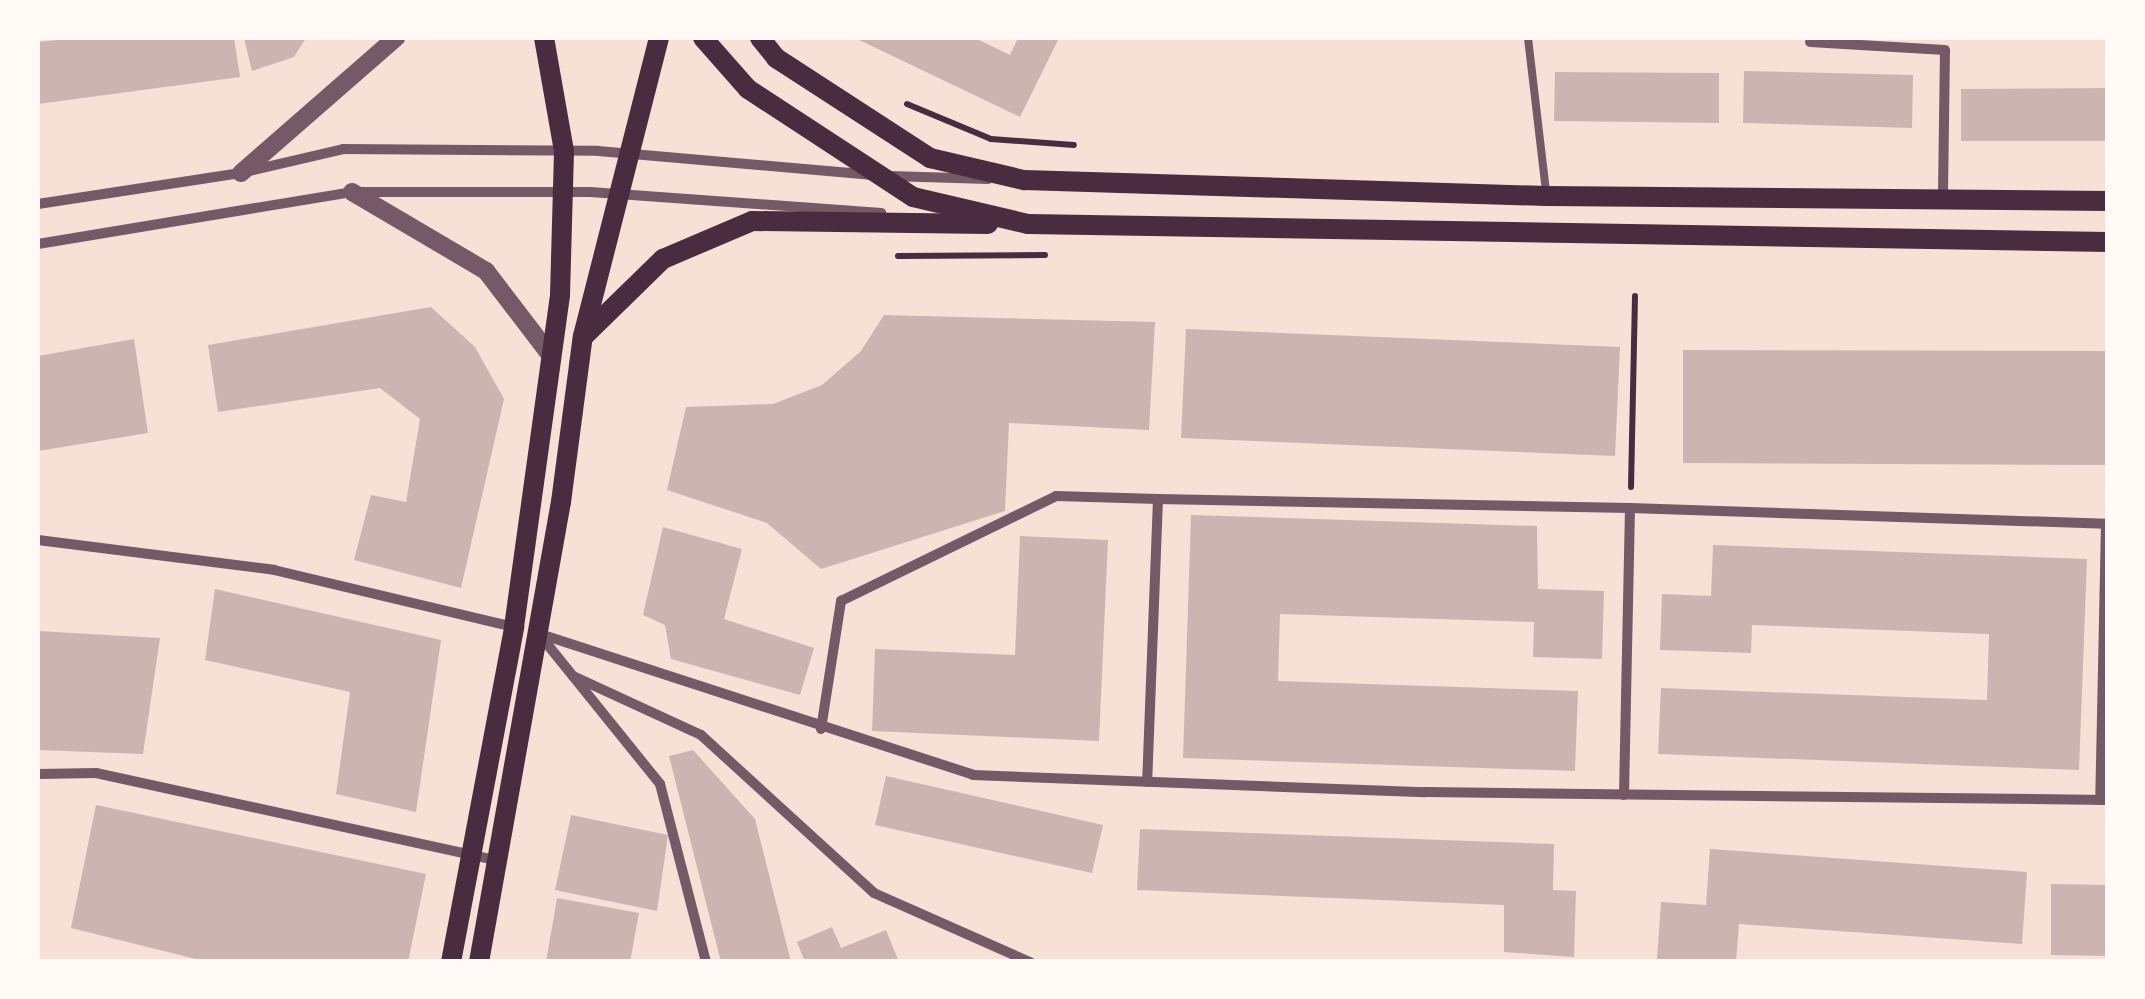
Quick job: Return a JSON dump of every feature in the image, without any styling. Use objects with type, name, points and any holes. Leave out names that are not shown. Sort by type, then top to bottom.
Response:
[{"type":"main road","points":[[450,962],[514,628],[560,295],[564,151],[544,38]]},
{"type":"main road","points":[[478,962],[538,633],[583,336],[659,38]]},
{"type":"main road","points":[[703,38],[748,89],[913,197],[1028,224]]},
{"type":"main road","points":[[760,38],[776,58],[930,158],[1024,180],[1546,196],[2108,201]]},
{"type":"main road","points":[[583,336],[664,259],[752,222],[2108,242]]},
{"type":"street","points":[[241,173],[396,38]]},
{"type":"street","points":[[1810,42],[1945,50],[1943,201]]},
{"type":"street","points":[[38,204],[241,173],[343,150],[564,151],[881,176],[1024,180]]},
{"type":"street","points":[[352,192],[486,271],[552,356]]},
{"type":"street","points":[[38,244],[352,192],[620,194],[1028,224]]},
{"type":"street","points":[[38,540],[274,570],[538,633],[821,729],[973,775],[1624,795],[2104,800],[2107,524],[1630,508],[1056,496],[841,601],[821,729]]},
{"type":"street","points":[[1147,782],[1158,499]]},
{"type":"street","points":[[1624,795],[1630,508]]},
{"type":"street","points":[[538,633],[660,784],[706,962]]},
{"type":"street","points":[[573,676],[701,735],[874,893],[1030,962]]},
{"type":"street","points":[[38,774],[96,772],[498,860]]},
{"type":"lane","points":[[1528,38],[1546,196]]},
{"type":"path","points":[[907,104],[991,139],[1074,146]]},
{"type":"path","points":[[898,256],[995,256]]},
{"type":"path","points":[[1630,508],[1635,296]]},
{"type":"building","points":[[76,38],[234,38],[240,77],[38,104],[38,42]]},
{"type":"building","points":[[244,38],[306,38],[294,57],[252,71]]},
{"type":"building","points":[[855,38],[975,38],[1010,55],[1018,38],[1059,38],[1020,117]]},
{"type":"building","points":[[1744,71],[1913,75],[1912,128],[1743,123]]},
{"type":"building","points":[[1555,72],[1719,73],[1719,123],[1554,121]]},
{"type":"building","points":[[2108,88],[2108,141],[1961,141],[1961,89]]},
{"type":"building","points":[[431,307],[475,347],[504,399],[461,588],[354,560],[371,495],[406,502],[420,419],[380,388],[218,412],[208,345]]},
{"type":"building","points":[[884,315],[1155,322],[1149,430],[1009,423],[1005,511],[821,569],[767,523],[667,490],[686,407],[773,404],[822,385],[861,351]]},
{"type":"building","points":[[1186,329],[1620,347],[1615,456],[1181,438]]},
{"type":"building","points":[[134,339],[148,433],[38,451],[38,356]]},
{"type":"building","points":[[1683,350],[2108,351],[2108,465],[1683,463]]},
{"type":"building","points":[[1191,515],[1537,526],[1538,589],[1604,591],[1602,659],[1533,657],[1534,622],[1280,614],[1278,681],[1578,691],[1575,771],[1183,758]]},
{"type":"building","points":[[663,527],[742,549],[724,619],[814,648],[800,695],[671,659],[665,625],[643,615]]},
{"type":"building","points":[[1020,536],[1108,540],[1099,741],[872,731],[875,649],[1015,655]]},
{"type":"building","points":[[1713,545],[2087,559],[2079,770],[1658,754],[1661,688],[1987,700],[1989,634],[1752,625],[1751,653],[1660,650],[1662,594],[1711,596]]},
{"type":"building","points":[[215,589],[441,640],[416,812],[336,794],[350,692],[205,660]]},
{"type":"building","points":[[38,631],[160,638],[143,754],[38,750]]},
{"type":"building","points":[[693,750],[755,819],[791,962],[721,962],[669,756]]},
{"type":"building","points":[[886,776],[1103,825],[1092,873],[875,825]]},
{"type":"building","points":[[96,805],[426,874],[408,962],[208,962],[71,928]]},
{"type":"building","points":[[571,815],[668,835],[657,911],[555,890]]},
{"type":"building","points":[[1140,829],[1554,844],[1553,890],[1576,891],[1574,957],[1504,952],[1504,905],[1137,890]]},
{"type":"building","points":[[1710,849],[2027,872],[2022,944],[1739,924],[1736,962],[1657,959],[1661,902],[1706,905]]},
{"type":"building","points":[[2051,884],[2108,885],[2108,956],[2051,955]]},
{"type":"building","points":[[557,898],[639,913],[630,962],[546,962]]},
{"type":"building","points":[[832,927],[841,948],[886,930],[899,962],[805,962],[797,942]]}]
